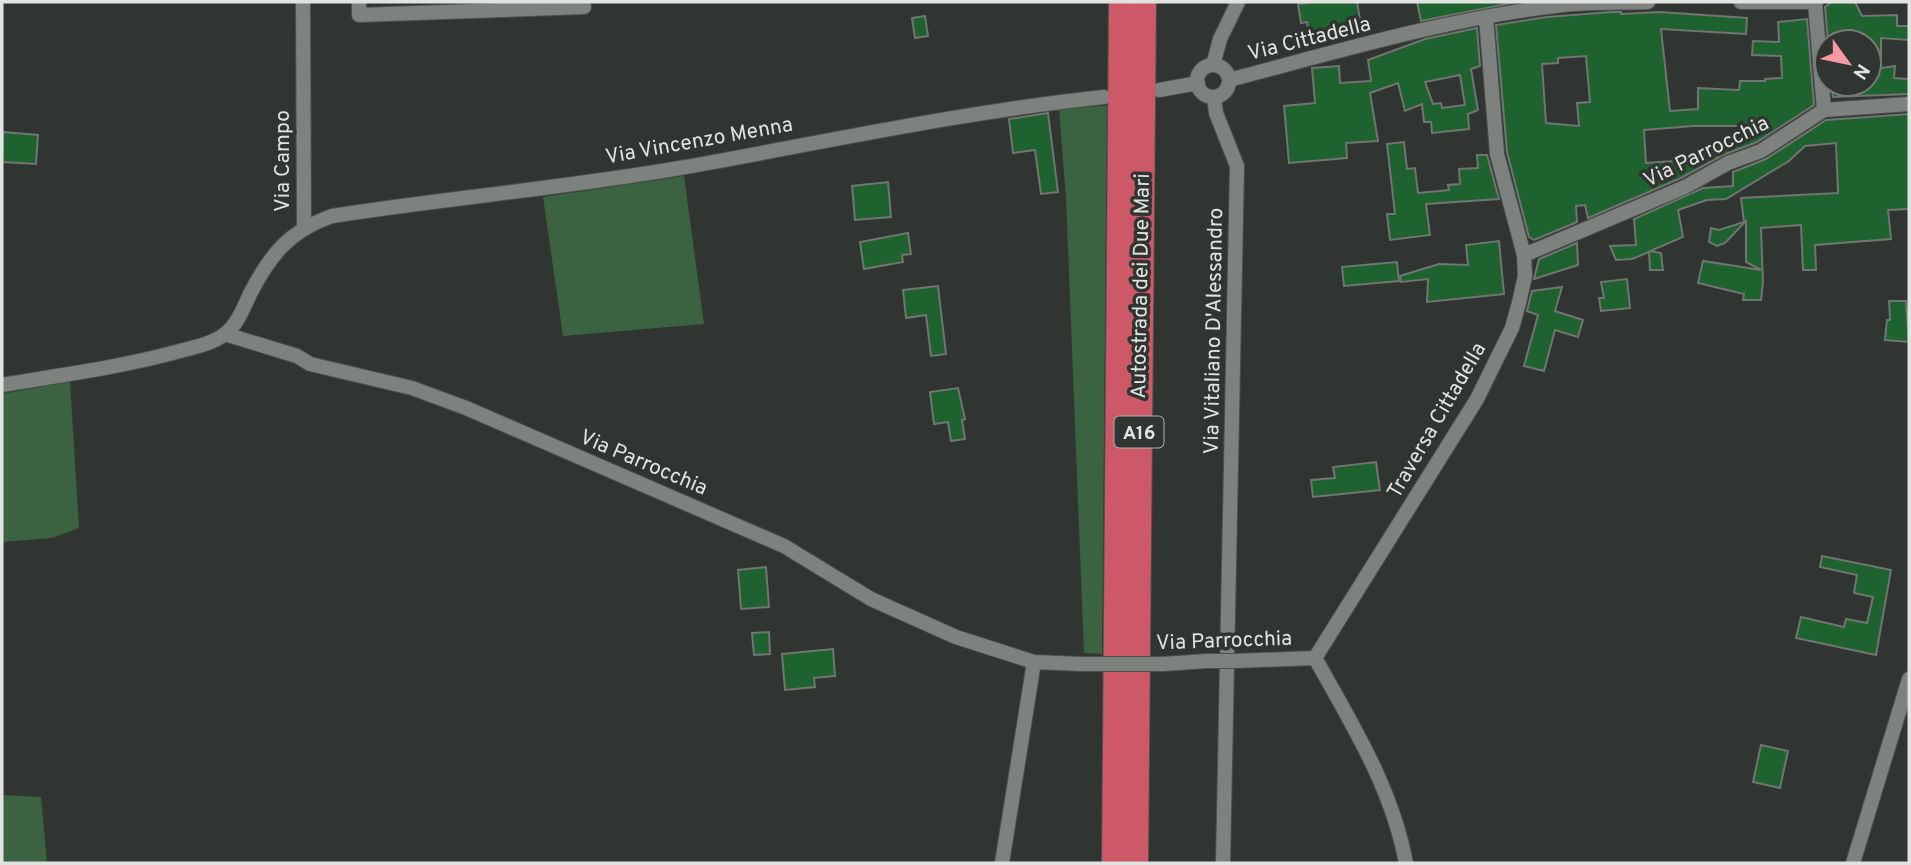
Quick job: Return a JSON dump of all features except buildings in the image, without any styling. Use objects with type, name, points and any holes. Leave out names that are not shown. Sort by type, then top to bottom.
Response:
[{"type":"highway","name":"Autostrada dei Due Mari","points":[[1115,863],[1122,2]]},
{"type":"highway","name":"Autostrada dei Due Mari","points":[[1135,863],[1143,2]]},
{"type":"street","name":"Via Campo","points":[[225,334],[240,315],[274,253],[288,238],[304,229],[303,2]]},
{"type":"street","points":[[359,2],[359,15],[584,7],[583,2]]},
{"type":"street","points":[[1213,65],[1220,39],[1238,2]]},
{"type":"street","name":"Via Cittadella","points":[[1229,79],[1486,17],[1564,3],[1648,2]]},
{"type":"street","points":[[1741,2],[1815,2],[1824,110]]},
{"type":"street","name":"Traversa Cittadella","points":[[1315,658],[1477,399],[1512,328],[1519,303],[1525,276],[1524,255],[1497,154],[1486,17]]},
{"type":"street","points":[[1213,65],[1222,68],[1229,79],[1224,93],[1214,97],[1202,92],[1198,83],[1203,69],[1213,65]]},
{"type":"street","points":[[1159,90],[1198,83]]},
{"type":"street","name":"Via Vincenzo Menna","points":[[304,229],[314,222],[343,214],[678,168],[859,133],[1031,104],[1104,97]]},
{"type":"street","name":"Via Vitaliano D'Alessandro","points":[[1214,97],[1216,113],[1237,166],[1223,863]]},
{"type":"street","name":"Via Parrocchia","points":[[1524,255],[1685,187],[1728,163],[1761,151],[1824,110],[1909,104]]},
{"type":"street","points":[[2,385],[168,355],[225,334]]},
{"type":"street","name":"Via Parrocchia","points":[[225,334],[298,356],[310,364],[412,388],[466,408],[784,546],[871,599],[956,637],[1034,662],[1163,664],[1315,658],[1378,772],[1393,810],[1406,863]]},
{"type":"street","points":[[1002,863],[1034,662]]},
{"type":"street","points":[[1853,863],[1909,680]]},
{"type":"green space","points":[[1107,106],[1102,654],[1084,653],[1066,198],[1059,108]]},
{"type":"green space","points":[[684,176],[704,324],[563,336],[543,197]]},
{"type":"green space","points":[[70,381],[79,528],[52,538],[2,542],[2,394]]},
{"type":"green space","points":[[2,795],[41,797],[47,863],[2,863]]}]
